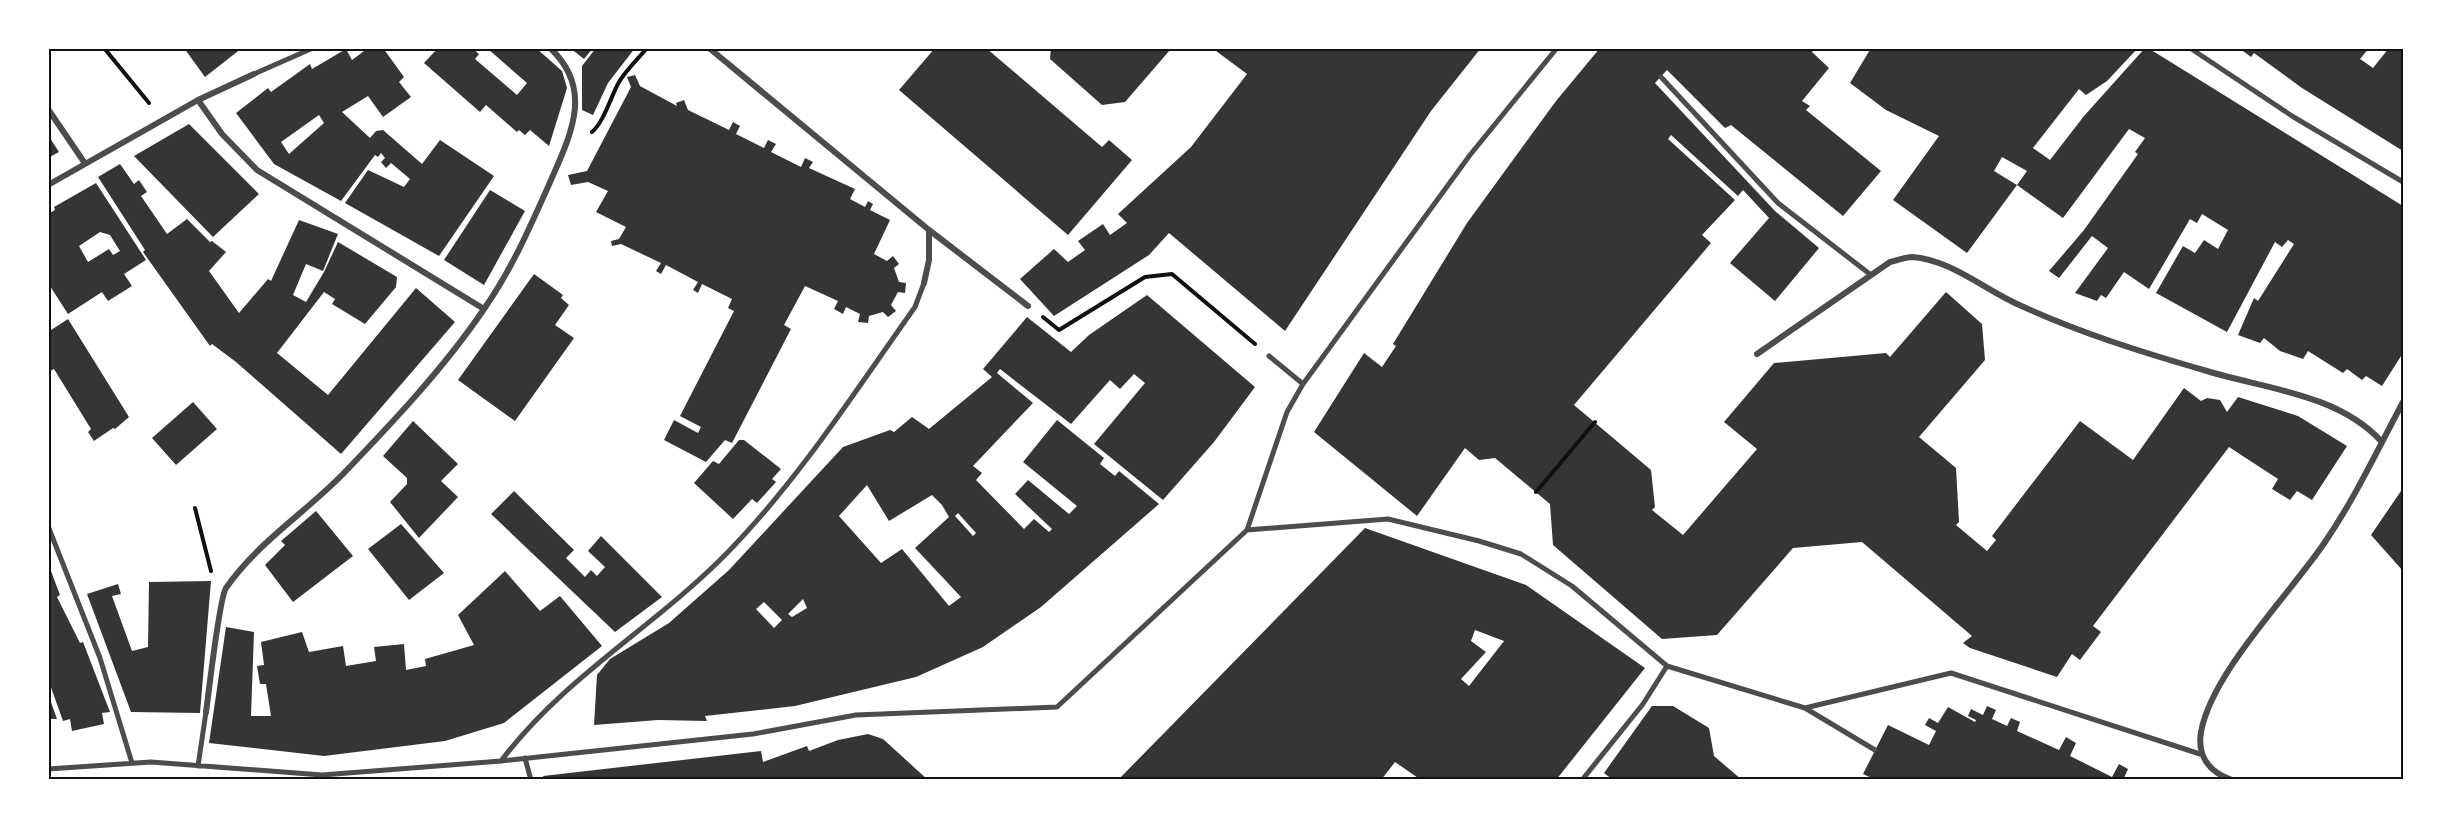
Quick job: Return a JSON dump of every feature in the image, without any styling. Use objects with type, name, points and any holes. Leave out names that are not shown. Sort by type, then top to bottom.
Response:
[{"type":"street","points":[[48,185],[84,162],[198,100],[313,48]]},
{"type":"street","points":[[198,765],[225,590],[249,560],[342,475],[424,386],[484,309],[521,248],[575,120],[574,82],[568,66],[550,48]]},
{"type":"street","points":[[709,48],[929,230],[1028,306]]},
{"type":"street","points":[[48,769],[151,762],[322,778],[753,734],[856,715],[1057,707],[1247,530],[1287,412],[1303,384],[1470,155],[1557,48]]},
{"type":"street","points":[[2190,48],[2292,116],[2403,182]]},
{"type":"street","points":[[1661,77],[1778,203],[1870,276]]},
{"type":"street","points":[[198,100],[222,134],[256,170],[484,309]]},
{"type":"street","points":[[48,109],[84,162]]},
{"type":"street","points":[[501,761],[538,716],[711,567],[783,491],[915,307],[924,283],[928,260],[929,230]]},
{"type":"street","points":[[1757,354],[1890,262],[1910,257],[1939,263],[2007,299],[2090,335],[2208,372],[2334,406],[2367,426],[2381,441]]},
{"type":"street","points":[[1269,356],[1303,384]]},
{"type":"street","points":[[2200,754],[2201,732],[2210,705],[2224,678],[2325,542],[2370,468],[2381,441],[2403,402]]},
{"type":"street","points":[[1247,530],[1388,519],[1479,541],[1521,554],[1572,586],[1666,666],[1806,708],[1875,750]]},
{"type":"street","points":[[48,526],[100,658],[132,763]]},
{"type":"street","points":[[1582,780],[1643,704],[1666,666]]},
{"type":"street","points":[[1806,708],[1951,673],[2200,754],[2221,776],[2232,780]]},
{"type":"street","points":[[525,758],[531,780]]},
{"type":"path","points":[[105,48],[163,121]]},
{"type":"path","points":[[567,143],[586,138],[598,127],[608,102],[622,78],[647,48]]},
{"type":"path","points":[[1028,306],[1059,330],[1145,277],[1172,274],[1269,356]]},
{"type":"path","points":[[1536,492],[1595,422]]},
{"type":"path","points":[[195,508],[214,582],[225,590]]},
{"type":"building","points":[[184,48],[242,48],[205,77]]},
{"type":"building","points":[[368,48],[383,48],[404,77],[399,82],[411,97],[383,117],[368,96],[342,112],[370,138],[376,131],[383,130],[422,164],[440,140],[494,176],[439,256],[345,203],[368,170],[404,187],[410,179],[391,163],[386,168],[381,162],[385,158],[381,153],[378,157],[375,155],[341,201],[274,164],[236,113],[268,88],[271,92],[310,64],[312,69],[346,49],[352,60]],"holes":[[[319,115],[324,123],[289,154],[281,142]]]},
{"type":"building","points":[[438,48],[472,48],[479,54],[475,59],[517,95],[527,83],[487,48],[536,48],[562,71],[567,88],[549,146],[530,130],[525,135],[519,130],[517,132],[486,105],[480,112],[424,63]]},
{"type":"building","points":[[570,48],[593,48],[584,59]]},
{"type":"building","points":[[596,48],[635,48],[608,83],[593,115],[582,110],[582,66]]},
{"type":"building","points":[[935,48],[986,48],[1102,147],[1109,140],[1132,160],[1068,235],[899,90]]},
{"type":"building","points":[[1051,48],[1169,48],[1170,50],[1125,102],[1102,105],[1050,59]]},
{"type":"building","points":[[1212,48],[1481,48],[1431,111],[1285,331],[1169,233],[1149,255],[1054,316],[1020,279],[1054,249],[1068,262],[1085,250],[1078,241],[1103,224],[1110,235],[1127,223],[1118,214],[1191,147],[1247,74]]},
{"type":"building","points":[[1600,48],[1815,48],[1812,52],[1829,68],[1802,101],[1810,106],[1806,110],[1881,171],[1843,216],[1731,125],[1725,128],[1667,70],[1655,83],[1775,211],[1819,248],[1775,301],[1730,263],[1769,218],[1743,190],[1738,196],[1671,135],[1668,139],[1735,200],[1702,235],[1711,243],[1574,405],[1651,470],[1655,507],[1652,510],[1683,535],[1757,449],[1724,422],[1774,363],[1886,353],[1890,357],[1946,292],[1982,324],[1985,360],[1919,437],[1956,468],[1959,522],[1956,525],[1987,551],[1996,540],[1992,536],[2080,421],[2133,460],[2184,388],[2201,401],[2207,398],[2220,400],[2227,412],[2238,397],[2298,416],[2347,446],[2312,500],[2297,491],[2290,500],[2272,489],[2278,479],[2229,447],[2093,626],[2101,632],[2080,660],[2072,654],[2057,677],[1970,648],[1963,643],[1972,636],[1862,542],[1793,548],[1717,635],[1662,639],[1553,545],[1550,504],[1495,458],[1479,460],[1465,448],[1417,516],[1314,432],[1364,353],[1382,367],[1396,346],[1393,344],[1467,223],[1556,101]]},
{"type":"building","points":[[1871,48],[2138,48],[2107,81],[2086,95],[2079,89],[2033,148],[2050,160],[2084,116],[2145,48],[2148,48],[2403,206],[2403,353],[2382,386],[2366,376],[2362,380],[2347,369],[2343,373],[2308,351],[2303,359],[2280,351],[2264,338],[2260,343],[2238,335],[2254,298],[2258,301],[2294,244],[2288,240],[2282,247],[2275,242],[2227,332],[2156,293],[2183,246],[2195,253],[2204,240],[2218,249],[2228,230],[2202,214],[2197,223],[2190,219],[2149,289],[2124,272],[2106,298],[2101,295],[2097,301],[2075,293],[2108,248],[2092,236],[2059,278],[2049,271],[2084,230],[2138,154],[2135,152],[2145,138],[2129,129],[2063,218],[2017,185],[1967,253],[1893,200],[1939,136],[1886,110],[1850,83]],"holes":[[[2002,157],[2027,171],[2017,185],[1994,171]]]},
{"type":"building","points":[[2239,48],[2369,48],[2360,59],[2373,68],[2389,48],[2403,48],[2403,151],[2302,88],[2254,53],[2251,57]]},
{"type":"building","points":[[635,75],[640,86],[677,106],[676,103],[684,100],[688,110],[729,130],[733,122],[740,126],[736,134],[764,148],[768,140],[776,144],[771,152],[801,167],[805,158],[813,162],[809,168],[855,189],[850,199],[865,207],[868,201],[873,204],[870,210],[890,220],[874,254],[887,261],[893,256],[899,264],[894,268],[899,282],[906,283],[905,293],[898,292],[891,305],[896,311],[888,317],[883,312],[869,316],[868,323],[858,322],[860,314],[846,307],[843,314],[834,309],[838,301],[805,286],[784,325],[791,329],[732,443],[725,440],[706,462],[664,440],[674,420],[698,433],[701,427],[680,416],[734,311],[728,308],[732,299],[702,284],[698,293],[693,290],[698,282],[666,265],[661,274],[656,271],[661,263],[621,244],[612,246],[611,241],[619,239],[626,227],[596,212],[608,191],[588,182],[571,185],[568,175],[587,171],[631,87],[627,77]]},
{"type":"building","points":[[189,124],[259,194],[213,237],[134,156]]},
{"type":"building","points":[[48,135],[59,152],[48,158]]},
{"type":"building","points":[[120,164],[134,184],[139,180],[147,192],[141,196],[167,234],[187,219],[210,242],[212,241],[226,252],[209,271],[239,313],[268,279],[271,281],[299,220],[338,234],[323,271],[306,264],[293,295],[306,302],[324,272],[338,242],[397,277],[396,287],[365,324],[332,304],[335,299],[324,292],[277,353],[328,395],[416,288],[455,322],[341,454],[236,362],[212,344],[210,346],[143,252],[145,250],[98,177]]},
{"type":"building","points":[[96,183],[146,260],[124,274],[132,286],[108,301],[102,292],[68,314],[48,283],[48,214],[55,210],[54,207]],"holes":[[[100,232],[110,235],[120,251],[113,255],[109,249],[88,262],[79,246]]]},
{"type":"building","points":[[490,190],[525,211],[484,285],[444,260]]},
{"type":"building","points":[[534,274],[563,295],[561,298],[569,305],[555,325],[574,338],[515,421],[458,380]]},
{"type":"building","points":[[1147,295],[1255,387],[1214,442],[1163,500],[1094,444],[1145,383],[1134,374],[1120,389],[1110,380],[1071,424],[1000,369],[997,373],[1033,403],[973,466],[982,473],[976,480],[1024,529],[1034,519],[1049,532],[1052,529],[1015,494],[1028,480],[1069,514],[1077,506],[1023,462],[1057,420],[1104,458],[1100,464],[1115,476],[1119,471],[1159,504],[1041,607],[983,647],[916,677],[795,706],[705,716],[707,721],[658,720],[594,725],[597,675],[610,659],[669,623],[729,570],[843,447],[890,430],[894,432],[912,417],[929,429],[992,377],[983,369],[1027,317],[1071,352],[1089,335]],"holes":[[[867,485],[889,521],[932,495],[949,517],[915,548],[961,597],[949,606],[902,549],[881,563],[839,516]],[[958,513],[976,533],[973,536],[955,516]],[[803,599],[807,608],[792,617],[788,614]],[[764,602],[782,620],[774,628],[756,609]]]},
{"type":"building","points":[[68,319],[129,417],[115,429],[113,428],[94,441],[88,432],[91,429],[54,369],[48,372],[48,332]]},
{"type":"building","points":[[193,402],[217,429],[176,465],[152,438]]},
{"type":"building","points":[[413,421],[458,464],[441,481],[458,497],[419,538],[390,502],[407,484],[407,478],[383,456]]},
{"type":"building","points":[[739,440],[744,440],[781,469],[772,479],[776,482],[757,503],[752,499],[733,519],[694,483],[713,461],[719,464]]},
{"type":"building","points":[[2403,488],[2403,571],[2371,535]]},
{"type":"building","points":[[514,491],[574,550],[566,558],[585,577],[591,570],[597,576],[605,567],[588,551],[601,536],[662,597],[615,632],[491,514]]},
{"type":"building","points":[[316,511],[353,556],[293,602],[265,565],[285,545],[281,541]]},
{"type":"building","points":[[401,524],[444,573],[409,600],[368,549]]},
{"type":"building","points":[[1365,528],[1526,585],[1645,668],[1556,780],[1421,780],[1395,762],[1381,780],[1118,780]],"holes":[[[1475,630],[1504,641],[1469,686],[1461,679],[1486,652],[1471,641]]]},
{"type":"building","points":[[48,563],[60,595],[57,597],[80,643],[83,642],[110,712],[102,713],[104,724],[72,731],[70,719],[63,721],[48,679]]},
{"type":"building","points":[[505,571],[540,611],[560,596],[602,646],[504,723],[445,741],[324,756],[209,743],[226,627],[254,632],[251,716],[271,716],[266,684],[260,684],[257,666],[264,665],[261,642],[302,632],[309,652],[343,646],[346,666],[376,661],[374,647],[404,644],[406,670],[426,666],[425,659],[474,645],[458,615]]},
{"type":"building","points":[[211,581],[200,713],[131,712],[87,594],[118,584],[121,594],[112,596],[132,651],[148,647],[149,582]]},
{"type":"building","points":[[48,694],[57,719],[48,719]]},
{"type":"building","points":[[1652,706],[1673,706],[1709,728],[1714,756],[1742,780],[1613,780],[1604,773]]},
{"type":"building","points":[[1987,706],[1996,710],[1992,719],[2007,726],[2011,718],[2020,722],[2017,731],[2059,750],[2066,737],[2076,743],[2070,756],[2112,777],[2119,764],[2128,769],[2123,780],[1876,780],[1863,774],[1888,725],[1929,745],[1936,731],[1925,725],[1929,718],[1938,723],[1948,707],[1975,722],[1976,720],[1968,716],[1971,709],[1983,715]]},
{"type":"building","points":[[868,734],[883,739],[928,780],[544,780],[543,776],[761,751],[763,762],[807,746],[809,751],[838,740]]}]
